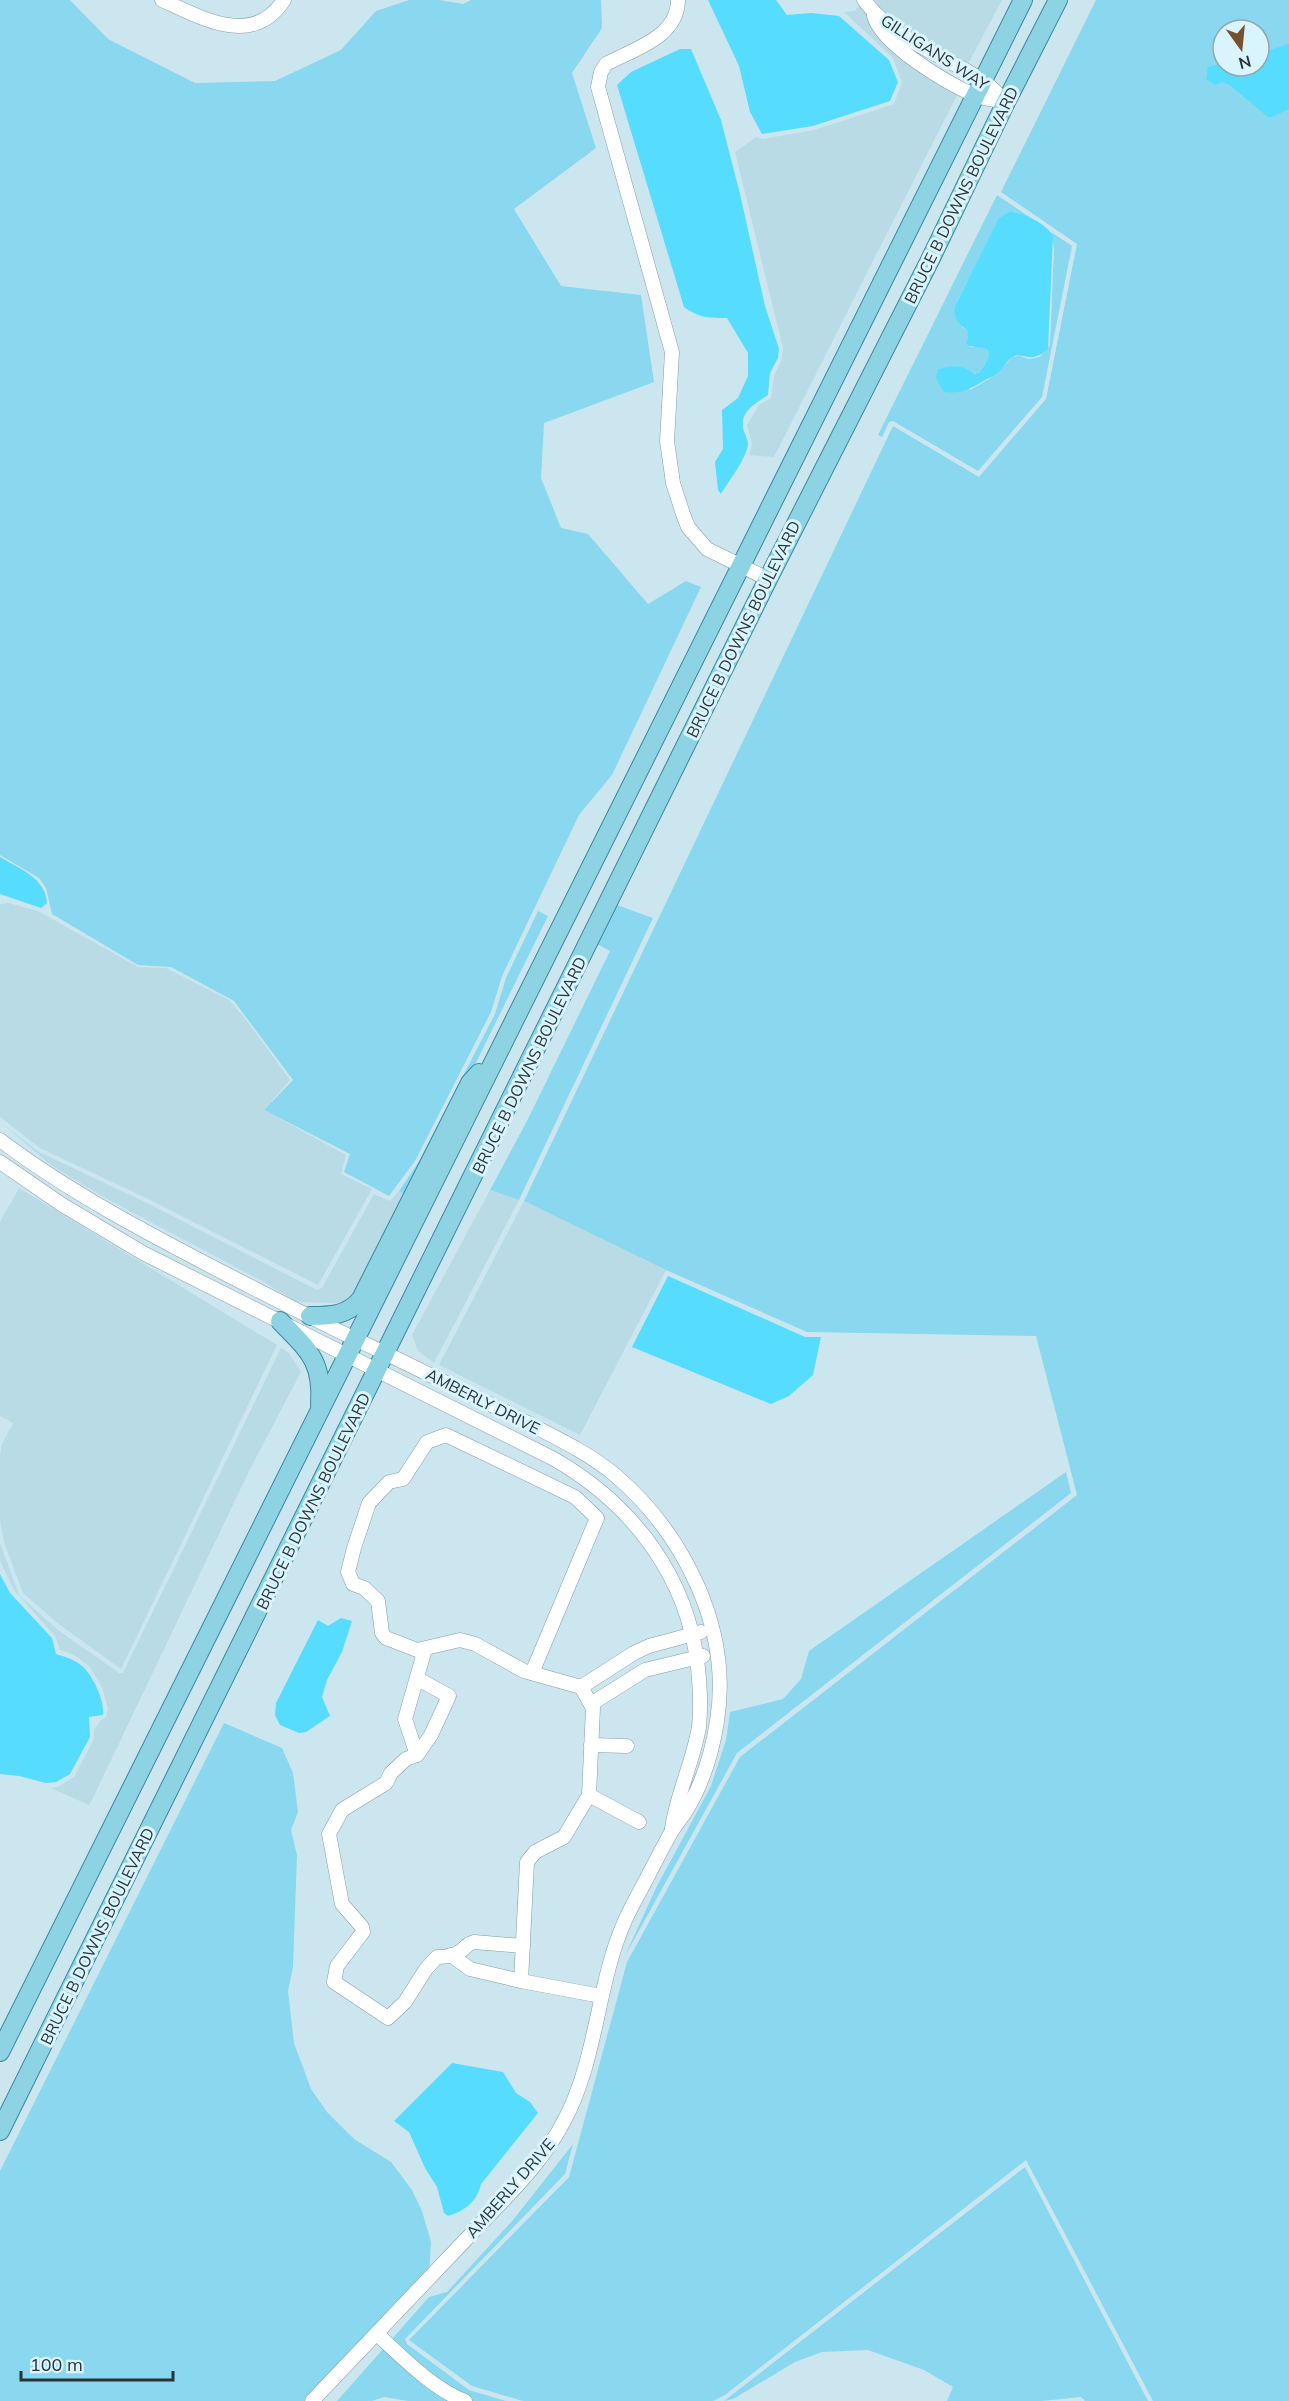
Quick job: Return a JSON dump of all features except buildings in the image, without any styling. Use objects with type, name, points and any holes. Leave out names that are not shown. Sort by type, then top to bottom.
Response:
[{"type":"main road","name":"BRUCE B DOWNS BOULEVARD","points":[[0,2052],[1023,0]]},
{"type":"main road","name":"BRUCE B DOWNS BOULEVARD","points":[[0,2131],[768,579],[930,260],[1058,0]]},
{"type":"main road","points":[[310,1316],[343,1313],[351,1310],[361,1299],[470,1083],[498,1055]]},
{"type":"main road","points":[[280,1322],[304,1346],[317,1366],[321,1378],[320,1411]]},
{"type":"street","points":[[162,0],[216,24],[243,26],[263,22],[276,13],[284,0]]},
{"type":"street","points":[[678,0],[675,18],[666,32],[606,64],[601,72],[598,87],[672,352],[667,441],[674,483],[688,527],[695,538],[707,549],[768,579]]},
{"type":"street","name":"GILLIGANS WAY","points":[[864,0],[883,33],[929,71],[980,88],[1006,102]]},
{"type":"street","name":"AMBERLY DRIVE","points":[[0,1140],[126,1221],[310,1316],[352,1348],[377,1371],[554,1459],[597,1487],[634,1521],[657,1552],[673,1580],[692,1635],[700,1687],[699,1725],[690,1766],[674,1811],[672,1830]]},
{"type":"street","name":"AMBERLY DRIVE","points":[[0,1162],[61,1204],[143,1253],[280,1322],[352,1348],[386,1354],[570,1446],[615,1475],[655,1515],[682,1553],[702,1595],[712,1630],[717,1653],[720,1698],[713,1742],[700,1784],[683,1816],[672,1830],[619,1932],[611,1953],[585,2066],[574,2099],[552,2143],[520,2182],[312,2401]]},
{"type":"street","points":[[521,1981],[527,1862],[535,1852],[564,1836],[589,1795],[593,1708],[581,1687],[524,1671],[475,1644],[460,1640],[417,1650],[386,1638],[382,1632],[378,1601],[364,1588],[354,1584],[348,1572],[369,1503],[389,1482],[403,1479],[428,1442],[446,1435],[575,1497],[597,1518],[532,1673]]},
{"type":"street","points":[[581,1687],[649,1646],[712,1630]]},
{"type":"street","points":[[649,1646],[655,1666]]},
{"type":"street","points":[[417,1755],[405,1719],[425,1649]]},
{"type":"street","points":[[591,1704],[621,1684],[655,1666],[717,1653]]},
{"type":"street","points":[[418,1679],[449,1696],[431,1735],[417,1755],[406,1759],[391,1773],[386,1783],[342,1810],[329,1833],[342,1904],[363,1932],[337,1966],[334,1982],[388,2018],[405,2002],[426,1969],[437,1957],[451,1956],[474,1942],[523,1946]]},
{"type":"street","points":[[591,1745],[627,1746]]},
{"type":"street","points":[[589,1795],[639,1822]]},
{"type":"street","points":[[451,1956],[470,1969],[601,1996]]},
{"type":"street","points":[[377,2334],[399,2355],[452,2397],[465,2401]]},
{"type":"shaded area","points":[[0,0],[70,0],[108,39],[195,83],[275,81],[341,50],[376,11],[409,0],[439,0],[463,4],[471,0],[601,0],[602,28],[572,73],[596,148],[514,209],[561,286],[641,295],[654,382],[544,423],[541,478],[561,528],[588,534],[648,604],[686,581],[701,587],[612,775],[579,815],[502,976],[491,1012],[415,1161],[389,1196],[344,1172],[350,1154],[264,1110],[293,1080],[234,1001],[171,967],[138,965],[52,914],[46,888],[39,878],[0,855]]},
{"type":"shaded area","points":[[708,0],[776,0],[787,15],[811,13],[839,16],[889,60],[898,82],[890,101],[813,126],[762,134],[750,112],[739,66]]},
{"type":"shaded area","points":[[875,0],[1002,0],[968,64],[906,32],[883,14]]},
{"type":"shaded area","points":[[1096,0],[1289,0],[1289,2401],[1153,2401],[1026,2160],[725,2395],[713,2401],[523,2401],[472,2386],[409,2340],[569,2177],[627,1962],[740,1757],[1077,1495],[1036,1336],[807,1332],[666,1270],[524,1201],[893,426],[979,477],[1046,399],[1077,244],[1001,192]]},
{"type":"shaded area","points":[[860,4],[867,15],[958,93],[774,457],[749,455],[752,444],[747,425],[759,405],[771,398],[774,375],[782,359],[783,348],[735,152],[756,137],[763,139],[814,130],[894,104],[902,82],[893,58],[844,12],[855,11]]},
{"type":"shaded area","points":[[1289,44],[1289,109],[1272,117],[1268,117],[1230,85],[1222,82],[1215,85],[1206,79],[1208,67],[1211,66],[1211,78],[1271,78],[1271,49]]},
{"type":"shaded area","points":[[680,49],[691,49],[721,120],[765,306],[779,349],[778,358],[770,373],[768,395],[747,411],[743,420],[747,450],[721,494],[718,490],[715,462],[723,449],[722,410],[738,398],[748,376],[748,353],[727,318],[704,317],[684,307],[617,85],[631,72]]},
{"type":"shaded area","points":[[997,195],[1031,218],[1014,212],[997,223],[955,306],[962,327],[967,330],[970,347],[982,346],[988,350],[989,357],[980,372],[973,374],[956,366],[938,369],[970,390],[996,375],[1012,357],[1019,356],[1029,359],[1040,357],[1050,345],[1054,249],[1051,232],[1072,246],[1042,397],[978,471],[893,421],[889,422],[882,437],[878,435]]},
{"type":"shaded area","points":[[1010,212],[1034,220],[1046,227],[1053,236],[1048,349],[1036,356],[1015,356],[996,374],[967,390],[944,392],[936,378],[938,369],[957,366],[966,368],[974,374],[980,372],[989,357],[988,350],[966,344],[967,330],[957,320],[955,306],[999,218]]},
{"type":"shaded area","points":[[0,857],[36,880],[42,887],[47,903],[41,908],[0,894]]},
{"type":"shaded area","points":[[9,903],[38,911],[138,967],[166,968],[229,1000],[244,1017],[290,1080],[264,1110],[346,1155],[341,1174],[372,1189],[318,1285],[148,1199],[40,1148],[0,1117],[0,904]]},
{"type":"shaded area","points":[[614,904],[653,918],[519,1200],[490,1190],[528,1119],[610,951],[595,943]]},
{"type":"shaded area","points":[[538,911],[548,916],[471,1073],[407,1196],[399,1191],[418,1163],[495,1014],[506,978]]},
{"type":"shaded area","points":[[0,1122],[39,1152],[147,1203],[317,1290],[322,1288],[374,1194],[390,1201],[399,1191],[407,1196],[357,1294],[342,1303],[296,1302],[264,1282],[107,1199],[52,1166]]},
{"type":"shaded area","points":[[19,1188],[277,1345],[121,1669],[60,1625],[23,1593],[4,1542],[0,1519],[0,1454],[2,1444],[13,1423],[0,1416],[0,1222]]},
{"type":"shaded area","points":[[490,1190],[519,1200],[434,1363],[418,1351],[412,1335]]},
{"type":"shaded area","points":[[524,1201],[666,1270],[580,1435],[439,1365]]},
{"type":"shaded area","points":[[668,1276],[805,1337],[821,1337],[813,1375],[789,1396],[771,1404],[632,1347]]},
{"type":"shaded area","points":[[281,1348],[288,1352],[301,1372],[250,1469],[91,1802],[89,1805],[51,1788],[58,1787],[74,1777],[94,1739],[94,1730],[106,1717],[108,1709],[102,1687],[89,1666],[74,1655],[60,1650],[55,1636],[14,1590],[0,1561],[0,1543],[19,1595],[58,1630],[119,1673],[123,1673]]},
{"type":"shaded area","points":[[1066,1472],[1071,1493],[737,1753],[625,1956],[656,1888],[711,1786],[726,1740],[730,1712],[783,1699],[801,1679],[809,1651]]},
{"type":"shaded area","points":[[0,1574],[10,1593],[52,1638],[56,1654],[80,1664],[89,1674],[101,1697],[103,1715],[89,1717],[90,1737],[70,1774],[56,1782],[46,1783],[0,1774]]},
{"type":"shaded area","points":[[341,1618],[352,1621],[342,1652],[327,1680],[322,1697],[330,1716],[306,1732],[299,1733],[280,1725],[275,1715],[276,1703],[318,1620],[328,1626]]},
{"type":"shaded area","points":[[224,1723],[282,1748],[293,1773],[298,1812],[291,1830],[297,1855],[293,1967],[288,1991],[294,2043],[311,2089],[327,2112],[354,2139],[391,2162],[412,2190],[422,2211],[431,2242],[429,2273],[316,2401],[0,2401],[0,2171]]},
{"type":"shaded area","points":[[452,2063],[503,2072],[516,2093],[530,2102],[538,2113],[481,2184],[473,2201],[448,2216],[444,2213],[437,2187],[425,2168],[409,2132],[394,2121]]},
{"type":"shaded area","points":[[573,2144],[565,2174],[405,2339],[407,2344],[469,2390],[506,2401],[408,2401],[384,2397],[372,2401],[337,2401],[429,2297],[447,2292],[513,2220]]},
{"type":"shaded area","points":[[1025,2167],[1148,2401],[1085,2401],[1081,2397],[1042,2401],[947,2401],[953,2387],[924,2370],[868,2350],[822,2352],[795,2362],[733,2399],[724,2401]]}]
